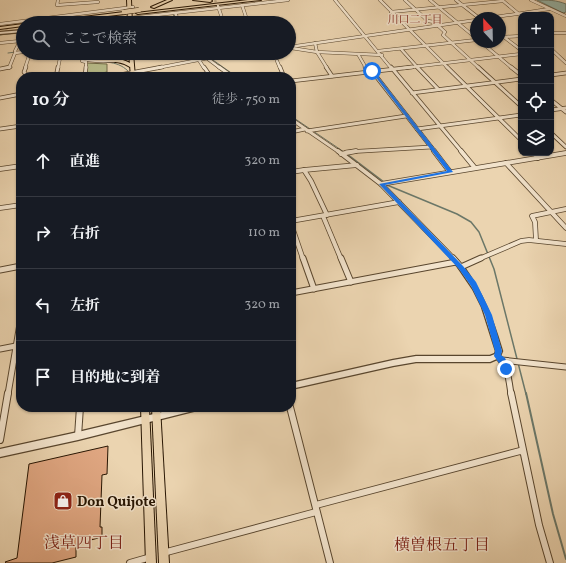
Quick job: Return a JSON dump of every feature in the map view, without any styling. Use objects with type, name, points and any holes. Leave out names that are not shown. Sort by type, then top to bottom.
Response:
[{"type":"highway","points":[[129,0],[132,16]]},
{"type":"highway","points":[[131,7],[132,0]]},
{"type":"highway","points":[[138,12],[159,6],[170,0]]},
{"type":"highway","points":[[195,0],[232,0]]},
{"type":"highway","points":[[138,12],[259,0]]},
{"type":"highway","points":[[108,16],[241,2]]},
{"type":"highway","points":[[100,16],[124,14]]},
{"type":"highway","points":[[118,16],[124,14]]},
{"type":"highway","points":[[0,30],[16,27]]},
{"type":"highway","points":[[113,60],[124,61],[132,66]]},
{"type":"highway","points":[[132,60],[132,66],[135,72]]},
{"type":"highway","points":[[134,60],[136,72]]},
{"type":"highway","points":[[145,412],[151,560]]},
{"type":"highway","points":[[156,412],[163,558]]},
{"type":"street","points":[[58,0],[57,5],[98,1],[97,12]]},
{"type":"street","points":[[149,16],[241,2],[287,0]]},
{"type":"street","points":[[335,0],[476,168]]},
{"type":"street","points":[[380,0],[518,137]]},
{"type":"street","points":[[404,0],[428,21],[434,22],[438,25],[445,32],[443,35],[518,103]]},
{"type":"street","points":[[430,0],[470,34]]},
{"type":"street","points":[[456,0],[472,12]]},
{"type":"street","points":[[391,12],[502,0],[518,14]]},
{"type":"street","points":[[531,0],[566,16]]},
{"type":"street","points":[[241,2],[246,16]]},
{"type":"street","points":[[218,6],[222,16]]},
{"type":"street","points":[[65,16],[131,7]]},
{"type":"street","points":[[530,12],[549,9]]},
{"type":"street","points":[[506,16],[518,14]]},
{"type":"street","points":[[296,46],[470,21]]},
{"type":"street","points":[[0,24],[16,22]]},
{"type":"street","points":[[0,30],[16,31]]},
{"type":"street","points":[[554,33],[566,33]]},
{"type":"street","points":[[506,37],[518,36]]},
{"type":"street","points":[[506,39],[518,48]]},
{"type":"street","points":[[378,51],[470,40]]},
{"type":"street","points":[[0,44],[16,42]]},
{"type":"street","points":[[315,43],[317,52],[332,76]]},
{"type":"street","points":[[296,48],[317,52],[382,55]]},
{"type":"street","points":[[488,48],[518,73]]},
{"type":"street","points":[[401,49],[438,89]]},
{"type":"street","points":[[554,52],[566,62]]},
{"type":"street","points":[[0,69],[9,68],[16,53]]},
{"type":"street","points":[[358,54],[360,59],[450,172]]},
{"type":"street","points":[[296,80],[518,54]]},
{"type":"street","points":[[24,72],[28,60]]},
{"type":"street","points":[[57,72],[60,60]]},
{"type":"street","points":[[78,60],[86,62],[85,72]]},
{"type":"street","points":[[86,60],[97,62],[113,60]]},
{"type":"street","points":[[149,72],[199,60],[207,72]]},
{"type":"street","points":[[212,60],[227,72]]},
{"type":"street","points":[[276,61],[282,72]]},
{"type":"street","points":[[554,75],[566,73]]},
{"type":"street","points":[[412,92],[518,79]]},
{"type":"street","points":[[0,98],[16,95]]},
{"type":"street","points":[[554,102],[566,112]]},
{"type":"street","points":[[554,110],[566,108]]},
{"type":"street","points":[[417,129],[518,115]]},
{"type":"street","points":[[296,131],[406,116]]},
{"type":"street","points":[[296,122],[343,153],[383,183],[459,265],[474,284],[488,315],[506,369],[539,525],[550,563]]},
{"type":"street","points":[[0,129],[16,127]]},
{"type":"street","points":[[554,136],[566,147]]},
{"type":"street","points":[[343,153],[431,147]]},
{"type":"street","points":[[383,183],[566,153]]},
{"type":"street","points":[[506,163],[566,228]]},
{"type":"street","points":[[296,171],[357,164]]},
{"type":"street","points":[[0,169],[16,167]]},
{"type":"street","points":[[304,170],[311,181],[351,282]]},
{"type":"street","points":[[296,220],[399,202]]},
{"type":"street","points":[[0,208],[16,206]]},
{"type":"street","points":[[536,240],[535,222],[532,216],[566,209]]},
{"type":"street","points":[[296,238],[314,289]]},
{"type":"street","points":[[296,292],[459,265],[485,257],[520,241],[536,240],[566,244]]},
{"type":"street","points":[[0,270],[16,267]]},
{"type":"street","points":[[0,349],[16,346]]},
{"type":"street","points":[[296,385],[416,359],[502,359],[566,367]]},
{"type":"street","points":[[0,440],[16,360]]},
{"type":"street","points":[[78,436],[80,412]]},
{"type":"street","points":[[0,453],[146,420],[156,412]]},
{"type":"street","points":[[291,412],[330,563]]},
{"type":"street","points":[[163,558],[316,508],[520,451],[524,452]]},
{"type":"street","points":[[130,563],[151,560]]},
{"type":"green space","points":[[87,63],[107,64],[107,72],[86,72]]},
{"type":"shaded area","points":[[537,0],[548,0],[566,4],[566,12],[563,13]]},
{"type":"building","name":"Don Quijote","points":[[108,446],[107,474],[102,475],[100,527],[102,527],[102,537],[76,544],[76,557],[52,563],[6,563],[5,562],[17,558],[29,464]]},
{"type":"waterway","points":[[0,35],[16,33]]},
{"type":"waterway","points":[[8,53],[16,52]]},
{"type":"waterway","points":[[213,60],[230,72]]},
{"type":"waterway","points":[[86,61],[113,63],[128,71]]},
{"type":"waterway","points":[[296,119],[344,152]]},
{"type":"waterway","points":[[347,154],[384,182]]},
{"type":"waterway","points":[[387,185],[457,214],[471,222],[479,232],[494,269],[526,394]]},
{"type":"waterway","points":[[526,393],[553,514],[566,559]]},
{"type":"tunnel","points":[[215,0],[217,5]]},
{"type":"tunnel","points":[[6,33],[7,23]]},
{"type":"place","name":"Don Quijote","points":[[63,501]]},
{"type":"district","name":"川口二丁目","points":[[415,19]]},
{"type":"district","name":"浅草四丁目","points":[[84,542]]},
{"type":"district","name":"横曽根五丁目","points":[[442,544]]},
{"type":"route","points":[[372,71],[450,172],[381,184],[461,267],[474,284],[488,315],[499,351],[497,356],[502,360],[506,369]]}]
